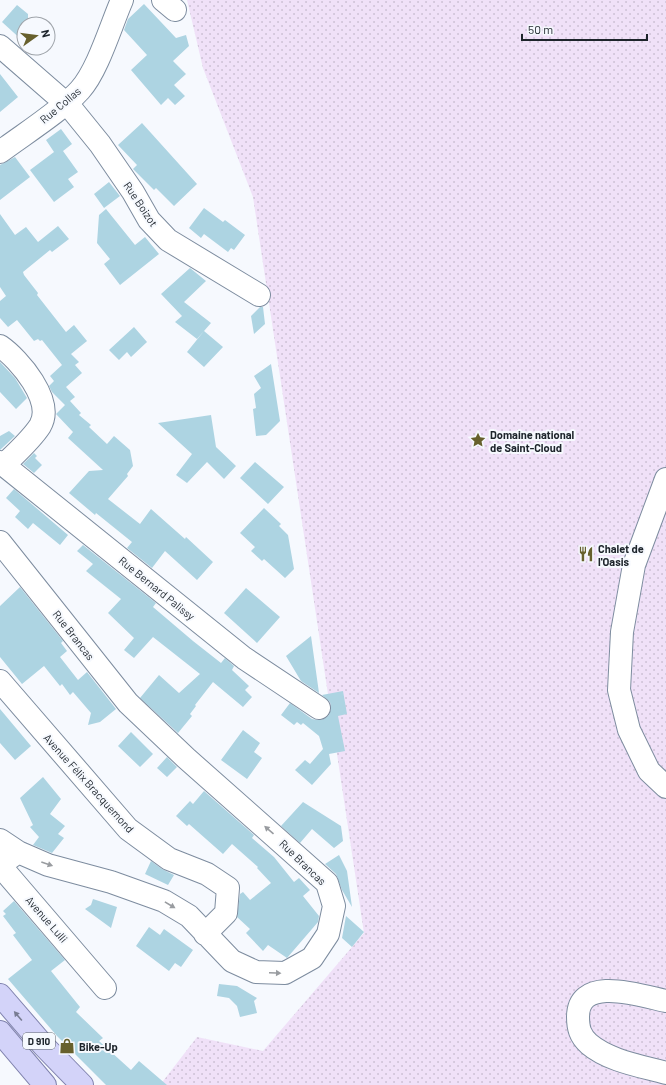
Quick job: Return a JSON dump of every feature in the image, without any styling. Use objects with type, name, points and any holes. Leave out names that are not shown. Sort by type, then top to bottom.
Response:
[{"type":"main road","name":"D 910","points":[[0,995],[44,1046],[82,1085]]},
{"type":"main road","name":"D 910","points":[[0,1032],[45,1085]]},
{"type":"street","name":"Rue Collas","points":[[0,152],[81,89],[94,68],[122,0]]},
{"type":"street","name":"Rue Boizot","points":[[0,46],[66,102],[100,144],[133,192],[149,220],[168,240],[259,295]]},
{"type":"street","points":[[0,346],[13,356],[28,372],[41,400],[42,411],[40,426],[2,463]]},
{"type":"street","name":"Rue Bernard Palissy","points":[[2,463],[244,658],[319,708]]},
{"type":"street","points":[[666,479],[634,565],[622,632],[619,690],[629,730],[649,771],[666,787]]},
{"type":"street","name":"Rue Brancas","points":[[0,542],[128,703],[186,758],[327,883],[334,906],[328,934],[312,958],[285,973],[256,972],[232,961],[189,916],[164,901],[111,882],[48,865],[18,852],[0,840]]},
{"type":"street","name":"Avenue Félix Bracquemond","points":[[0,681],[128,829],[169,859],[207,874],[228,888],[226,913],[205,934]]},
{"type":"street","name":"Avenue Lulli","points":[[18,852],[7,860],[3,869],[105,988]]},
{"type":"street","points":[[666,1001],[611,990],[600,991],[587,997],[581,1003],[578,1010],[580,1035],[590,1044],[612,1057],[666,1073]]},
{"type":"shaded area","name":"Domaine national de Saint-Cloud","points":[[187,0],[666,0],[666,1085],[160,1085],[197,1037],[263,1051],[364,933],[253,197],[203,68]]},
{"type":"building","points":[[144,4],[176,38],[186,35],[189,46],[173,61],[186,74],[174,85],[185,96],[175,105],[168,98],[161,105],[131,70],[147,55],[124,30],[128,19]]},
{"type":"building","points":[[17,5],[28,14],[28,16],[16,16],[16,35],[2,22]]},
{"type":"building","points":[[0,74],[18,97],[0,112]]},
{"type":"building","points":[[142,123],[197,184],[174,206],[156,188],[154,190],[133,169],[137,165],[118,145]]},
{"type":"building","points":[[61,129],[72,144],[63,151],[78,172],[68,179],[74,187],[54,202],[30,170],[54,152],[46,140]]},
{"type":"building","points":[[15,157],[30,177],[0,200],[0,165]]},
{"type":"building","points":[[109,182],[120,196],[104,208],[94,194]]},
{"type":"building","points":[[204,208],[223,222],[225,220],[245,235],[234,250],[231,248],[228,252],[204,234],[201,238],[189,228]]},
{"type":"building","points":[[106,209],[135,245],[145,237],[159,254],[120,285],[104,264],[110,259],[97,243],[99,215]]},
{"type":"building","points":[[0,214],[15,235],[26,227],[38,242],[58,226],[69,239],[52,252],[50,250],[23,272],[38,293],[37,295],[66,332],[74,325],[87,341],[71,354],[79,362],[75,365],[82,373],[66,387],[75,397],[70,401],[81,413],[79,415],[91,425],[89,427],[107,444],[114,436],[130,450],[133,466],[127,474],[128,476],[108,499],[140,524],[151,509],[185,539],[186,537],[213,562],[197,580],[165,551],[152,568],[127,548],[132,542],[96,513],[95,515],[69,493],[89,471],[103,470],[68,438],[73,432],[56,414],[65,405],[52,392],[49,386],[54,381],[50,376],[62,365],[42,340],[40,341],[38,339],[34,341],[17,320],[8,327],[0,318],[0,301],[6,296],[0,287]]},
{"type":"building","points":[[190,268],[206,281],[184,302],[211,323],[197,339],[175,322],[182,316],[161,294]]},
{"type":"building","points":[[260,307],[263,307],[265,324],[254,334],[251,316]]},
{"type":"building","points":[[134,327],[147,342],[131,357],[127,352],[119,360],[109,350]]},
{"type":"building","points":[[204,331],[223,347],[204,367],[187,352]]},
{"type":"building","points":[[0,362],[15,378],[27,398],[16,409],[0,392]]},
{"type":"building","points":[[271,364],[280,421],[266,435],[256,436],[253,409],[256,408],[254,394],[261,388],[254,376]]},
{"type":"building","points":[[211,415],[216,447],[236,466],[224,479],[207,462],[187,483],[176,475],[192,454],[158,423]]},
{"type":"building","points":[[9,431],[15,436],[0,450],[0,436]]},
{"type":"building","points":[[34,453],[37,456],[35,458],[42,465],[34,473],[23,464]]},
{"type":"building","points":[[255,462],[284,487],[268,504],[240,478]]},
{"type":"building","points":[[14,489],[68,535],[60,545],[33,523],[28,529],[15,517],[20,511],[6,498]]},
{"type":"building","points":[[264,508],[281,524],[279,526],[288,535],[294,569],[285,578],[264,559],[262,561],[251,551],[255,547],[240,533]]},
{"type":"building","points":[[83,545],[156,603],[153,607],[193,641],[221,663],[225,658],[234,666],[232,670],[249,686],[245,690],[252,697],[243,707],[213,682],[195,705],[196,706],[190,714],[192,716],[178,733],[140,698],[159,675],[179,693],[200,674],[153,637],[134,658],[124,650],[134,638],[108,613],[121,599],[86,571],[93,564],[77,551]]},
{"type":"building","points":[[20,587],[63,641],[61,643],[67,651],[60,657],[78,680],[87,672],[116,709],[100,722],[88,725],[91,713],[73,692],[70,695],[62,684],[60,686],[44,666],[22,684],[0,657],[0,606]]},
{"type":"building","points":[[246,588],[280,617],[257,643],[224,613]]},
{"type":"building","points":[[311,636],[319,693],[301,681],[286,656]]},
{"type":"building","points":[[343,691],[347,714],[338,716],[345,751],[329,754],[331,764],[312,785],[295,770],[305,760],[310,764],[323,749],[319,736],[303,723],[301,725],[297,722],[294,725],[281,715],[290,703],[312,719],[324,719],[329,715],[331,708],[330,702],[322,695]]},
{"type":"building","points":[[0,709],[31,746],[15,760],[0,743]]},
{"type":"building","points":[[243,730],[260,743],[254,752],[262,758],[247,779],[221,760]]},
{"type":"building","points":[[131,732],[153,754],[140,767],[118,746]]},
{"type":"building","points":[[167,757],[177,767],[167,777],[157,768]]},
{"type":"building","points":[[43,777],[61,799],[50,814],[65,826],[58,834],[64,838],[52,853],[33,845],[39,837],[30,827],[33,825],[20,798]]},
{"type":"building","points":[[204,791],[254,835],[252,838],[274,857],[294,882],[299,878],[310,890],[303,896],[319,916],[318,922],[287,958],[268,945],[263,951],[246,933],[250,929],[237,917],[240,894],[243,892],[250,900],[271,883],[257,868],[258,867],[232,844],[223,854],[189,824],[187,826],[176,816],[190,801],[193,804]]},
{"type":"building","points":[[303,802],[341,826],[343,841],[334,848],[312,829],[300,843],[281,826]]},
{"type":"building","points":[[339,855],[347,871],[352,907],[342,890],[336,874],[325,864]]},
{"type":"building","points":[[151,861],[174,875],[168,885],[145,874]]},
{"type":"building","points":[[93,899],[117,907],[111,928],[85,909],[91,905]]},
{"type":"building","points":[[14,901],[65,960],[51,971],[80,1007],[76,1012],[103,1038],[99,1041],[131,1070],[139,1061],[167,1085],[106,1085],[57,1036],[8,979],[32,960],[13,935],[16,933],[3,916],[6,914],[3,911]]},
{"type":"building","points":[[346,916],[364,932],[352,947],[342,938]]},
{"type":"building","points":[[149,927],[160,935],[164,929],[193,950],[181,967],[175,963],[169,971],[136,946]]},
{"type":"building","points":[[219,984],[237,986],[257,998],[254,1001],[257,1013],[240,1017],[237,1006],[229,998],[217,996]]},
{"type":"place","name":"Domaine national de Saint-Cloud","points":[[478,440]]},
{"type":"place","name":"Chalet de l'Oasis","points":[[586,554]]},
{"type":"place","name":"Bike-Up","points":[[67,1046]]}]
